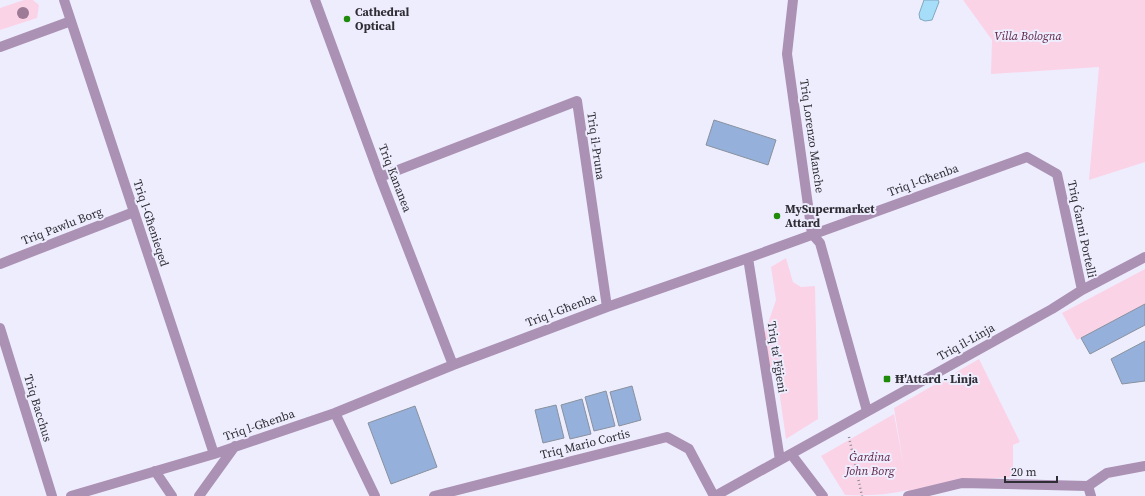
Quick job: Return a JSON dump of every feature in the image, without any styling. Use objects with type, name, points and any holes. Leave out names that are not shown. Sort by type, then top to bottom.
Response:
[{"type":"street","name":"Triq l-Għenieqed","points":[[64,0],[214,454]]},
{"type":"street","name":"Triq Kananea","points":[[315,0],[380,177],[453,365]]},
{"type":"street","name":"Triq Lorenzo Manche","points":[[793,0],[787,54],[812,234],[820,243],[867,411]]},
{"type":"street","points":[[0,47],[71,21]]},
{"type":"street","name":"Triq il-Pruna","points":[[380,177],[576,101],[606,306]]},
{"type":"street","name":"Triq l-Għenba","points":[[71,496],[214,454],[335,413],[453,365],[606,306],[748,258],[1027,157],[1057,174]]},
{"type":"street","name":"Triq Ġanni Portelli","points":[[1057,174],[1082,290]]},
{"type":"street","name":"Triq Pawlu Borg","points":[[0,264],[134,212]]},
{"type":"street","name":"Triq il-Linja","points":[[714,496],[1145,256]]},
{"type":"street","name":"Triq ta' Fġieni","points":[[748,258],[780,460]]},
{"type":"street","name":"Triq Bacchus","points":[[0,328],[52,496]]},
{"type":"street","points":[[335,413],[375,496]]},
{"type":"street","name":"Triq Mario Cortis","points":[[434,496],[667,437],[689,448],[714,496]]},
{"type":"street","points":[[199,496],[235,446]]},
{"type":"street","points":[[791,454],[822,496]]},
{"type":"street","points":[[908,496],[962,482],[1088,486],[1107,474],[1145,466]]},
{"type":"street","points":[[155,471],[172,496]]},
{"type":"street","points":[[1088,486],[1091,496]]},
{"type":"path","points":[[845,423],[862,496]]},
{"type":"green space","points":[[24,0],[33,0],[39,5],[37,18],[0,30],[0,8]]},
{"type":"green space","name":"Villa Bologna","points":[[963,0],[1145,0],[1145,162],[1089,180],[1099,67],[991,74],[992,40]]},
{"type":"green space","points":[[786,258],[793,282],[801,287],[815,286],[818,419],[786,439],[777,376],[765,371],[763,338],[776,300],[771,267]]},
{"type":"green space","points":[[1145,269],[1145,304],[1077,340],[1062,313]]},
{"type":"green space","name":"Ġardina John Borg","points":[[979,359],[1020,442],[1013,445],[1013,477],[958,481],[909,492],[908,490],[876,495],[845,495],[821,456],[894,414],[904,468],[894,408]]},
{"type":"water","points":[[924,0],[938,0],[939,2],[932,20],[925,21],[920,19],[919,14]]},
{"type":"building","points":[[714,120],[776,140],[768,165],[706,145]]},
{"type":"building","points":[[1145,304],[1145,325],[1090,354],[1081,338]]},
{"type":"building","points":[[1145,341],[1145,381],[1122,384],[1111,359]]},
{"type":"building","points":[[632,386],[641,420],[619,426],[610,392]]},
{"type":"building","points":[[606,391],[615,426],[594,431],[585,397]]},
{"type":"building","points":[[582,399],[591,434],[570,439],[561,405]]},
{"type":"building","points":[[556,405],[564,438],[543,443],[535,410]]},
{"type":"building","points":[[415,406],[437,467],[391,484],[368,423]]},
{"type":"place","name":"Cathedral Optical","points":[[347,19]]},
{"type":"place","name":"MySupermarket Attard","points":[[777,216]]},
{"type":"place","name":"Ħ'Attard - Linja","points":[[887,379]]}]
